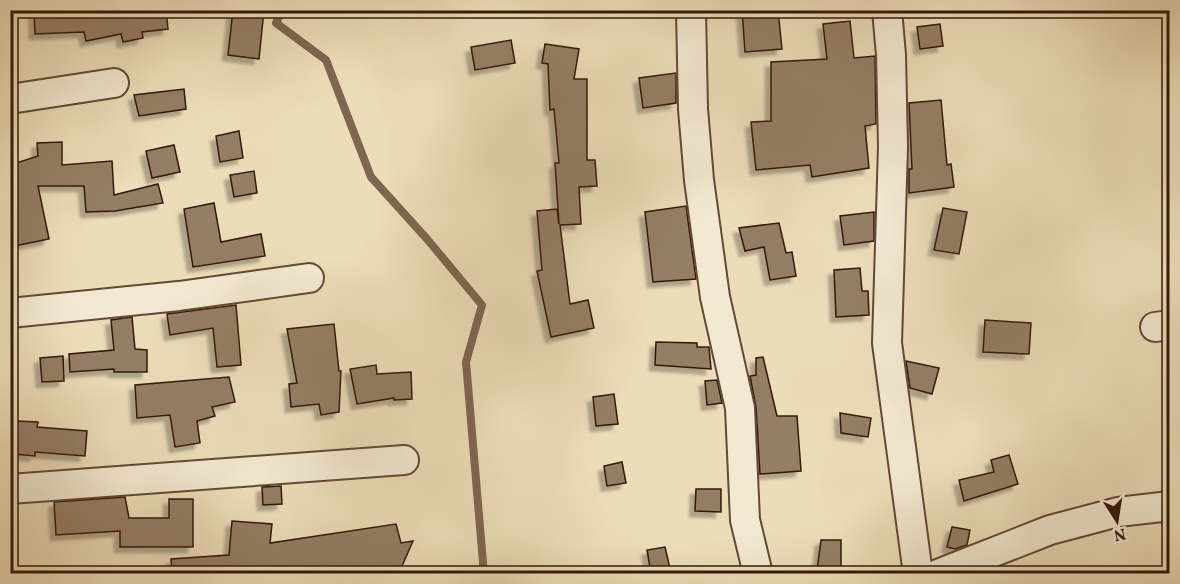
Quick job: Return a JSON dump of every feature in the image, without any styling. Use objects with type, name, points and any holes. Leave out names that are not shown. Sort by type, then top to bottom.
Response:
[{"type":"street","points":[[691,10],[693,109],[699,180],[716,297],[740,408],[745,520],[758,573]]},
{"type":"street","points":[[887,10],[891,55],[893,147],[887,343],[918,573]]},
{"type":"street","points":[[10,99],[114,83]]},
{"type":"street","points":[[10,313],[179,296],[309,278]]},
{"type":"street","points":[[10,489],[404,460]]},
{"type":"street","points":[[938,573],[1050,530],[1118,512],[1170,506]]},
{"type":"building","points":[[34,10],[166,10],[168,29],[142,32],[143,38],[123,42],[121,34],[86,41],[84,32],[35,34]]},
{"type":"building","points":[[233,10],[264,10],[259,59],[228,55]]},
{"type":"building","points":[[742,10],[778,10],[782,49],[745,52]]},
{"type":"building","points":[[850,21],[854,58],[875,56],[876,124],[865,126],[869,168],[812,177],[810,165],[756,170],[751,122],[771,121],[771,62],[827,59],[823,24]]},
{"type":"building","points":[[940,24],[943,46],[920,49],[917,27]]},
{"type":"building","points":[[511,40],[515,63],[475,70],[471,47]]},
{"type":"building","points":[[545,44],[579,49],[574,79],[587,79],[587,160],[595,160],[597,186],[579,187],[581,224],[560,225],[570,304],[588,300],[594,328],[551,337],[537,271],[542,270],[537,211],[557,209],[559,224],[555,163],[559,163],[554,109],[550,110],[548,64],[542,63]]},
{"type":"building","points":[[676,73],[676,103],[643,108],[639,78]]},
{"type":"building","points":[[184,89],[186,109],[139,116],[134,95]]},
{"type":"building","points":[[941,100],[947,165],[951,164],[954,187],[909,193],[909,169],[912,169],[909,103]]},
{"type":"building","points":[[239,131],[243,158],[220,162],[216,136]]},
{"type":"building","points":[[62,142],[62,165],[112,161],[114,195],[158,184],[163,203],[115,211],[86,212],[84,186],[38,186],[49,239],[14,246],[10,230],[10,165],[38,156],[37,143]]},
{"type":"building","points":[[174,145],[180,172],[152,178],[146,151]]},
{"type":"building","points":[[254,171],[257,193],[234,197],[230,175]]},
{"type":"building","points":[[214,203],[221,242],[261,234],[265,256],[193,267],[184,209]]},
{"type":"building","points":[[686,206],[696,279],[653,282],[645,212]]},
{"type":"building","points":[[943,208],[967,212],[959,254],[934,250]]},
{"type":"building","points":[[874,212],[874,241],[844,245],[840,216]]},
{"type":"building","points":[[779,223],[786,253],[792,252],[796,276],[770,280],[764,247],[745,251],[739,228]]},
{"type":"building","points":[[860,268],[862,291],[868,291],[869,315],[836,317],[834,270]]},
{"type":"building","points":[[236,305],[241,365],[217,367],[213,328],[170,335],[167,314]]},
{"type":"building","points":[[132,317],[135,349],[147,350],[147,372],[114,372],[114,369],[70,372],[69,354],[114,350],[111,320]]},
{"type":"building","points":[[985,320],[1031,323],[1029,354],[983,352]]},
{"type":"building","points":[[334,324],[339,371],[341,371],[339,412],[321,415],[319,404],[291,407],[289,384],[297,383],[287,329]]},
{"type":"building","points":[[656,342],[697,343],[697,347],[709,347],[711,369],[655,365]]},
{"type":"building","points":[[63,356],[64,381],[42,382],[40,358]]},
{"type":"building","points":[[763,357],[777,416],[797,416],[801,471],[760,474],[756,407],[750,376],[756,375],[756,358]]},
{"type":"building","points":[[906,361],[939,368],[932,394],[910,388]]},
{"type":"building","points":[[376,365],[377,374],[411,372],[412,399],[394,400],[394,398],[357,404],[350,369]]},
{"type":"building","points":[[229,377],[235,402],[212,407],[215,416],[197,421],[200,443],[175,447],[170,415],[137,418],[135,385]]},
{"type":"building","points":[[717,380],[722,403],[707,405],[705,381]]},
{"type":"building","points":[[614,394],[618,424],[596,426],[593,397]]},
{"type":"building","points":[[840,413],[871,418],[868,437],[841,433]]},
{"type":"building","points":[[17,421],[38,422],[37,427],[87,431],[85,456],[35,452],[35,456],[14,454]]},
{"type":"building","points":[[1009,455],[1018,484],[964,501],[959,480],[994,472],[991,460]]},
{"type":"building","points":[[622,462],[626,483],[607,486],[604,466]]},
{"type":"building","points":[[281,486],[282,504],[263,505],[262,487]]},
{"type":"building","points":[[696,489],[721,489],[721,512],[695,511]]},
{"type":"building","points":[[125,497],[129,518],[169,518],[169,499],[193,499],[193,547],[120,547],[120,531],[56,535],[54,502]]},
{"type":"building","points":[[232,521],[272,524],[270,543],[396,524],[401,543],[413,541],[399,573],[372,573],[375,567],[321,573],[172,573],[171,559],[229,555]]},
{"type":"building","points":[[952,527],[970,530],[967,545],[955,549],[947,547]]},
{"type":"building","points":[[821,540],[841,540],[841,570],[817,570]]},
{"type":"building","points":[[665,547],[671,573],[651,573],[647,550]]},
{"type":"waterway","points":[[282,10],[276,23],[326,60],[371,177],[482,305],[466,362],[484,574]]}]
